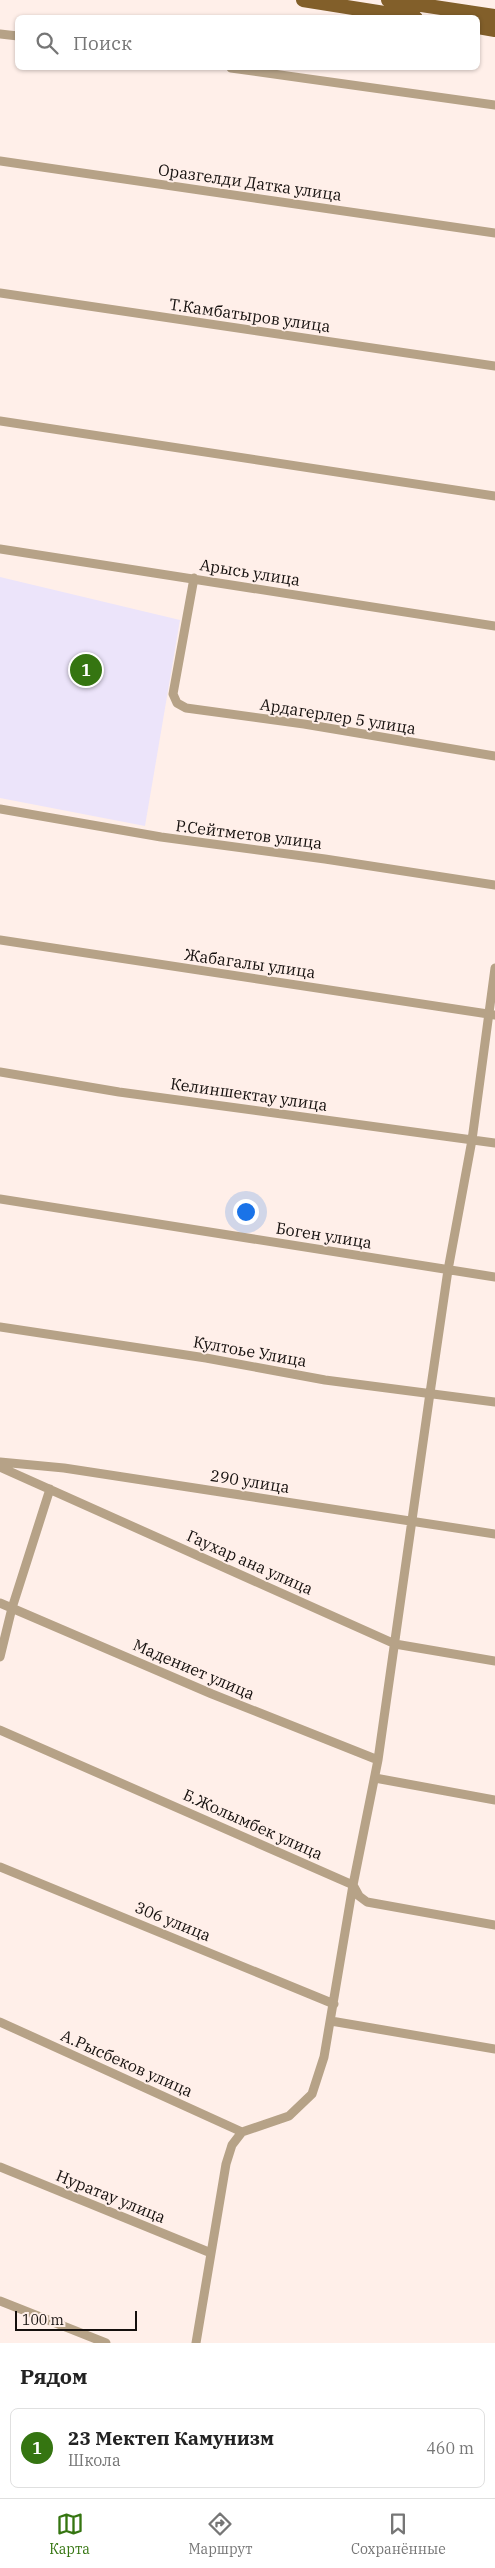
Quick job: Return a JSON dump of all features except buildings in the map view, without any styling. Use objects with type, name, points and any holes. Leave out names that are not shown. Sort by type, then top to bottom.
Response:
[{"type":"main road","points":[[303,0],[397,15]]},
{"type":"main road","points":[[388,0],[495,16]]},
{"type":"main road","points":[[480,27],[495,30]]},
{"type":"street","points":[[0,34],[15,36]]},
{"type":"street","points":[[245,70],[495,105]]},
{"type":"street","name":"Оразгелди Датка улица","points":[[0,161],[495,233]]},
{"type":"street","name":"Т.Камбатыров улица","points":[[0,293],[495,366]]},
{"type":"street","points":[[0,421],[495,496]]},
{"type":"street","name":"Арысь улица","points":[[0,548],[495,626]]},
{"type":"street","name":"Ардагерлер 5 улица","points":[[194,578],[173,694],[177,703],[186,708],[304,724],[495,756]]},
{"type":"street","name":"Р.Сейтметов улица","points":[[0,809],[161,838],[325,859],[495,885]]},
{"type":"street","name":"Жабагалы улица","points":[[0,940],[491,1014]]},
{"type":"street","points":[[196,2343],[226,2164],[232,2145],[242,2132],[288,2116],[312,2094],[324,2057],[353,1885],[378,1760],[448,1270],[472,1140],[491,1014],[495,968]]},
{"type":"street","name":"Келиншектау улица","points":[[0,1072],[119,1092],[495,1143]]},
{"type":"street","name":"Боген улица","points":[[0,1199],[495,1277]]},
{"type":"street","name":"Култоье Улица","points":[[0,1327],[206,1358],[325,1380],[495,1402]]},
{"type":"street","name":"290 улица","points":[[0,1462],[64,1468],[495,1534]]},
{"type":"street","name":"Гаухар ана улица","points":[[0,1467],[395,1644],[495,1661]]},
{"type":"street","points":[[0,1657],[12,1608],[50,1489]]},
{"type":"street","name":"Мадениет улица","points":[[0,1603],[212,1694],[378,1760]]},
{"type":"street","name":"Б.Жолымбек улица","points":[[0,1730],[353,1885],[359,1896],[367,1902],[495,1925]]},
{"type":"street","points":[[375,1778],[495,1800]]},
{"type":"street","name":"306 улица","points":[[0,1867],[334,2004]]},
{"type":"street","points":[[331,2021],[495,2049]]},
{"type":"street","name":"А.Рысбеков улица","points":[[0,2022],[242,2132]]},
{"type":"street","name":"Нуратау улица","points":[[0,2167],[212,2253]]},
{"type":"street","points":[[0,2301],[106,2343]]},
{"type":"shaded area","points":[[0,577],[180,620],[145,826],[0,798]]},
{"type":"place","name":"23 Мектеп Камунизм","points":[[86,670]]}]
